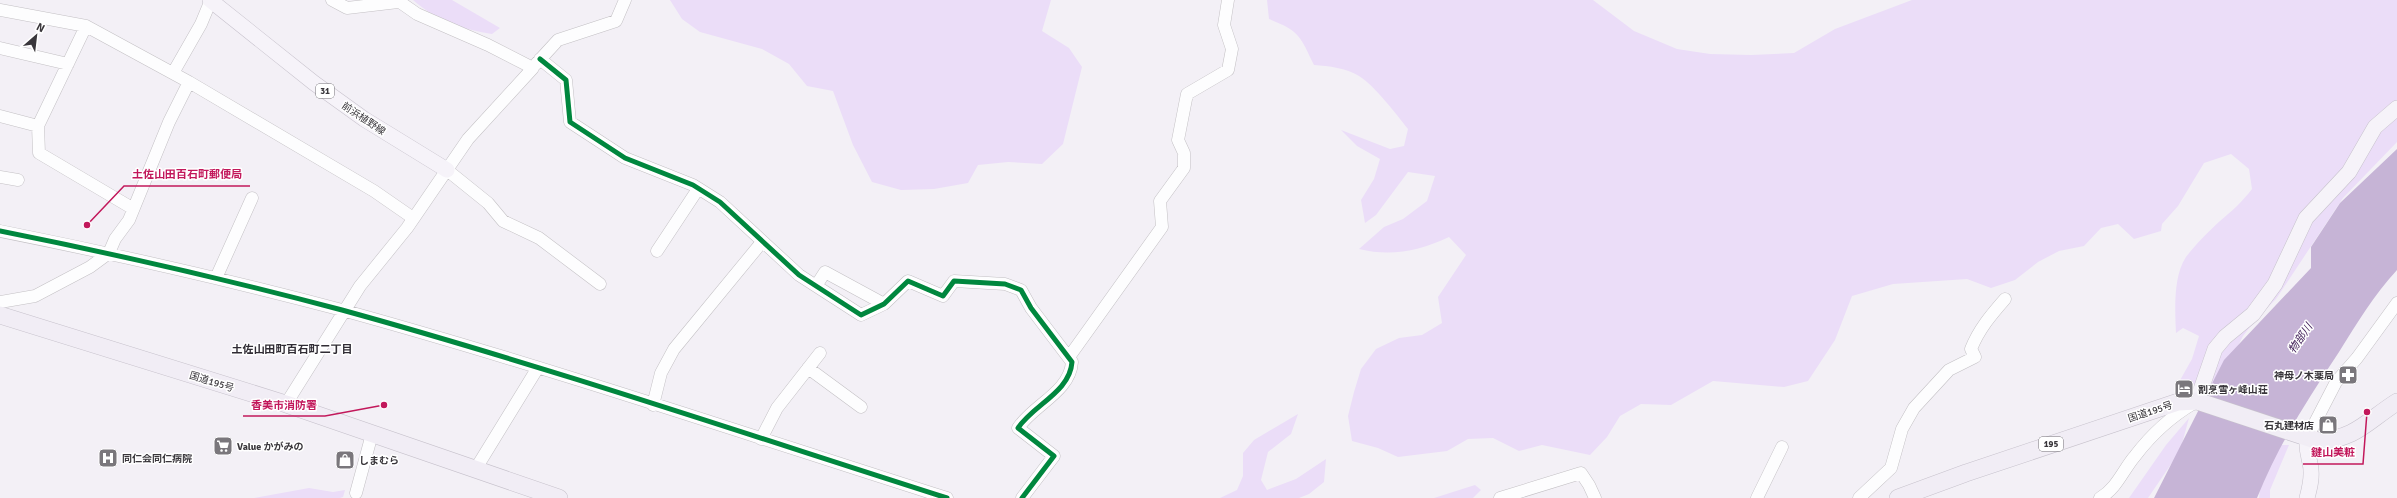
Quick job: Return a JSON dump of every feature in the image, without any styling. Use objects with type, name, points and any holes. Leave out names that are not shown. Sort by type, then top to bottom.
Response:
[{"type":"highway","name":"国道195号","points":[[0,315],[286,404],[559,498]]},
{"type":"highway","name":"国道195号","points":[[1898,498],[2156,408],[2178,402],[2202,403],[2318,441],[2334,440],[2353,434],[2397,402]]},
{"type":"main road","name":"前浜植野線","points":[[211,0],[314,83],[364,119],[447,170]]},
{"type":"main road","points":[[2202,403],[2215,349],[2224,336],[2253,314],[2275,284],[2306,218],[2349,172],[2375,127],[2397,108]]},
{"type":"main road","points":[[2302,436],[2311,465],[2311,484],[2307,498]]},
{"type":"street","points":[[173,73],[201,24],[211,0]]},
{"type":"street","points":[[332,0],[347,8],[398,1],[417,14],[488,45],[537,63],[566,80],[570,122],[625,158],[698,189],[720,202],[762,242],[799,274],[862,314],[884,304],[908,281],[943,296],[954,281],[1004,284],[1021,290],[1030,308],[1072,362],[1069,377],[1024,418],[1018,428],[1054,456],[1022,498]]},
{"type":"street","points":[[286,404],[360,286],[413,218],[468,139],[558,40],[616,21],[625,0]]},
{"type":"street","points":[[1069,357],[1162,227],[1160,201],[1184,168],[1184,153],[1178,140],[1187,94],[1228,70],[1232,49],[1224,25],[1228,0]]},
{"type":"street","points":[[0,10],[86,26],[189,82],[374,191],[413,218]]},
{"type":"street","points":[[86,26],[38,126],[39,153],[132,208]]},
{"type":"street","points":[[0,48],[68,64]]},
{"type":"street","points":[[0,302],[35,296],[90,267],[109,253],[115,239],[129,220],[132,208],[169,122],[189,82]]},
{"type":"street","points":[[0,116],[38,126]]},
{"type":"street","points":[[447,170],[488,203],[503,221],[539,238],[600,284]]},
{"type":"street","points":[[0,177],[18,180]]},
{"type":"street","points":[[657,251],[698,189]]},
{"type":"street","points":[[216,278],[252,198]]},
{"type":"street","points":[[0,231],[109,253],[216,278],[344,311],[537,368],[947,498]]},
{"type":"street","points":[[653,405],[661,373],[674,349],[762,242]]},
{"type":"street","points":[[816,286],[825,272],[884,304]]},
{"type":"street","points":[[1859,498],[1891,468],[1902,429],[1914,408],[1949,370],[1975,357],[1971,349],[1976,336],[1984,323],[2005,299]]},
{"type":"street","points":[[2302,436],[2336,382],[2393,316],[2397,303]]},
{"type":"street","points":[[761,439],[777,408],[820,353]]},
{"type":"street","points":[[475,470],[537,368]]},
{"type":"street","points":[[808,368],[861,408]]},
{"type":"street","points":[[2100,498],[2122,478],[2136,454],[2176,413],[2202,403]]},
{"type":"street","points":[[356,493],[372,434]]},
{"type":"street","points":[[1756,498],[1782,447]]},
{"type":"street","points":[[1500,498],[1581,473],[1589,484],[1595,498]]},
{"type":"shaded area","points":[[413,0],[452,0],[500,28],[492,34],[460,27],[440,19]]},
{"type":"shaded area","points":[[670,0],[1051,0],[1042,31],[1069,48],[1082,67],[1063,144],[1042,164],[1008,162],[978,165],[968,183],[934,189],[901,190],[872,182],[853,145],[833,91],[807,86],[789,64],[762,49],[700,32],[682,19]]},
{"type":"shaded area","points":[[1267,0],[1593,0],[1634,31],[1677,49],[1710,54],[1751,55],[1794,53],[1835,29],[1912,0],[2397,0],[2397,142],[2343,198],[2276,299],[2258,317],[2243,336],[2217,388],[2179,382],[2192,359],[2199,336],[2183,328],[2176,333],[2176,294],[2179,274],[2186,257],[2202,238],[2237,206],[2252,189],[2249,169],[2231,154],[2204,163],[2178,206],[2162,224],[2161,231],[2134,239],[2118,224],[2101,228],[2084,246],[2059,251],[2038,262],[2015,280],[1991,288],[1967,279],[1893,284],[1852,296],[1835,340],[1808,381],[1784,387],[1713,381],[1671,405],[1641,404],[1620,416],[1607,437],[1590,455],[1542,445],[1519,451],[1493,438],[1468,439],[1447,451],[1398,457],[1378,448],[1352,441],[1348,416],[1361,369],[1376,349],[1399,338],[1422,335],[1442,323],[1438,297],[1466,255],[1449,237],[1427,246],[1405,251],[1382,252],[1359,249],[1384,227],[1403,219],[1427,201],[1435,176],[1408,172],[1376,215],[1365,223],[1361,200],[1374,179],[1380,159],[1357,146],[1341,130],[1390,149],[1404,146],[1408,129],[1392,108],[1365,80],[1354,73],[1343,69],[1314,65],[1298,36],[1287,27],[1269,19]]},
{"type":"shaded area","points":[[1298,414],[1291,434],[1268,452],[1261,480],[1267,490],[1296,479],[1326,459],[1324,482],[1309,494],[1299,498],[1220,498],[1237,490],[1243,476],[1243,453],[1254,440]]},
{"type":"shaded area","points":[[2189,418],[2180,451],[2148,498],[2129,498],[2166,445]]},
{"type":"shaded area","points":[[2278,445],[2289,445],[2270,490],[2270,498],[2259,498],[2261,479]]},
{"type":"shaded area","points":[[1475,485],[1481,490],[1473,498],[1434,498]]},
{"type":"shaded area","points":[[309,488],[333,492],[345,490],[343,497],[340,498],[254,498]]},
{"type":"water","name":"物部川","points":[[2397,149],[2397,270],[2366,310],[2305,405],[2274,459],[2257,498],[2154,498],[2224,360],[2311,268],[2311,247],[2340,203]]},
{"type":"cycle path","points":[[540,59],[566,80],[570,122],[625,158],[693,185],[720,202],[799,275],[861,315],[884,304],[908,281],[943,296],[954,281],[1005,284],[1021,290],[1031,308],[1072,362],[1070,373],[1065,382],[1050,398],[1032,412],[1018,428],[1054,456],[1022,498]]},
{"type":"cycle path","points":[[0,231],[172,268],[342,310],[570,377],[947,498]]},
{"type":"place","name":"土佐山田百石町郵便局","points":[[87,225]]},
{"type":"place","name":"神母ノ木薬局","points":[[2348,375]]},
{"type":"place","name":"割烹雪ヶ峰山荘","points":[[2184,389]]},
{"type":"place","name":"香美市消防署","points":[[384,405]]},
{"type":"place","name":"鍵山美粧","points":[[2367,412]]},
{"type":"place","name":"石丸建材店","points":[[2328,425]]},
{"type":"place","name":"Value かがみの","points":[[223,446]]},
{"type":"place","name":"同仁会同仁病院","points":[[108,458]]},
{"type":"place","name":"しまむら","points":[[345,460]]},
{"type":"district","name":"土佐山田町百石町二丁目","points":[[292,349]]}]
